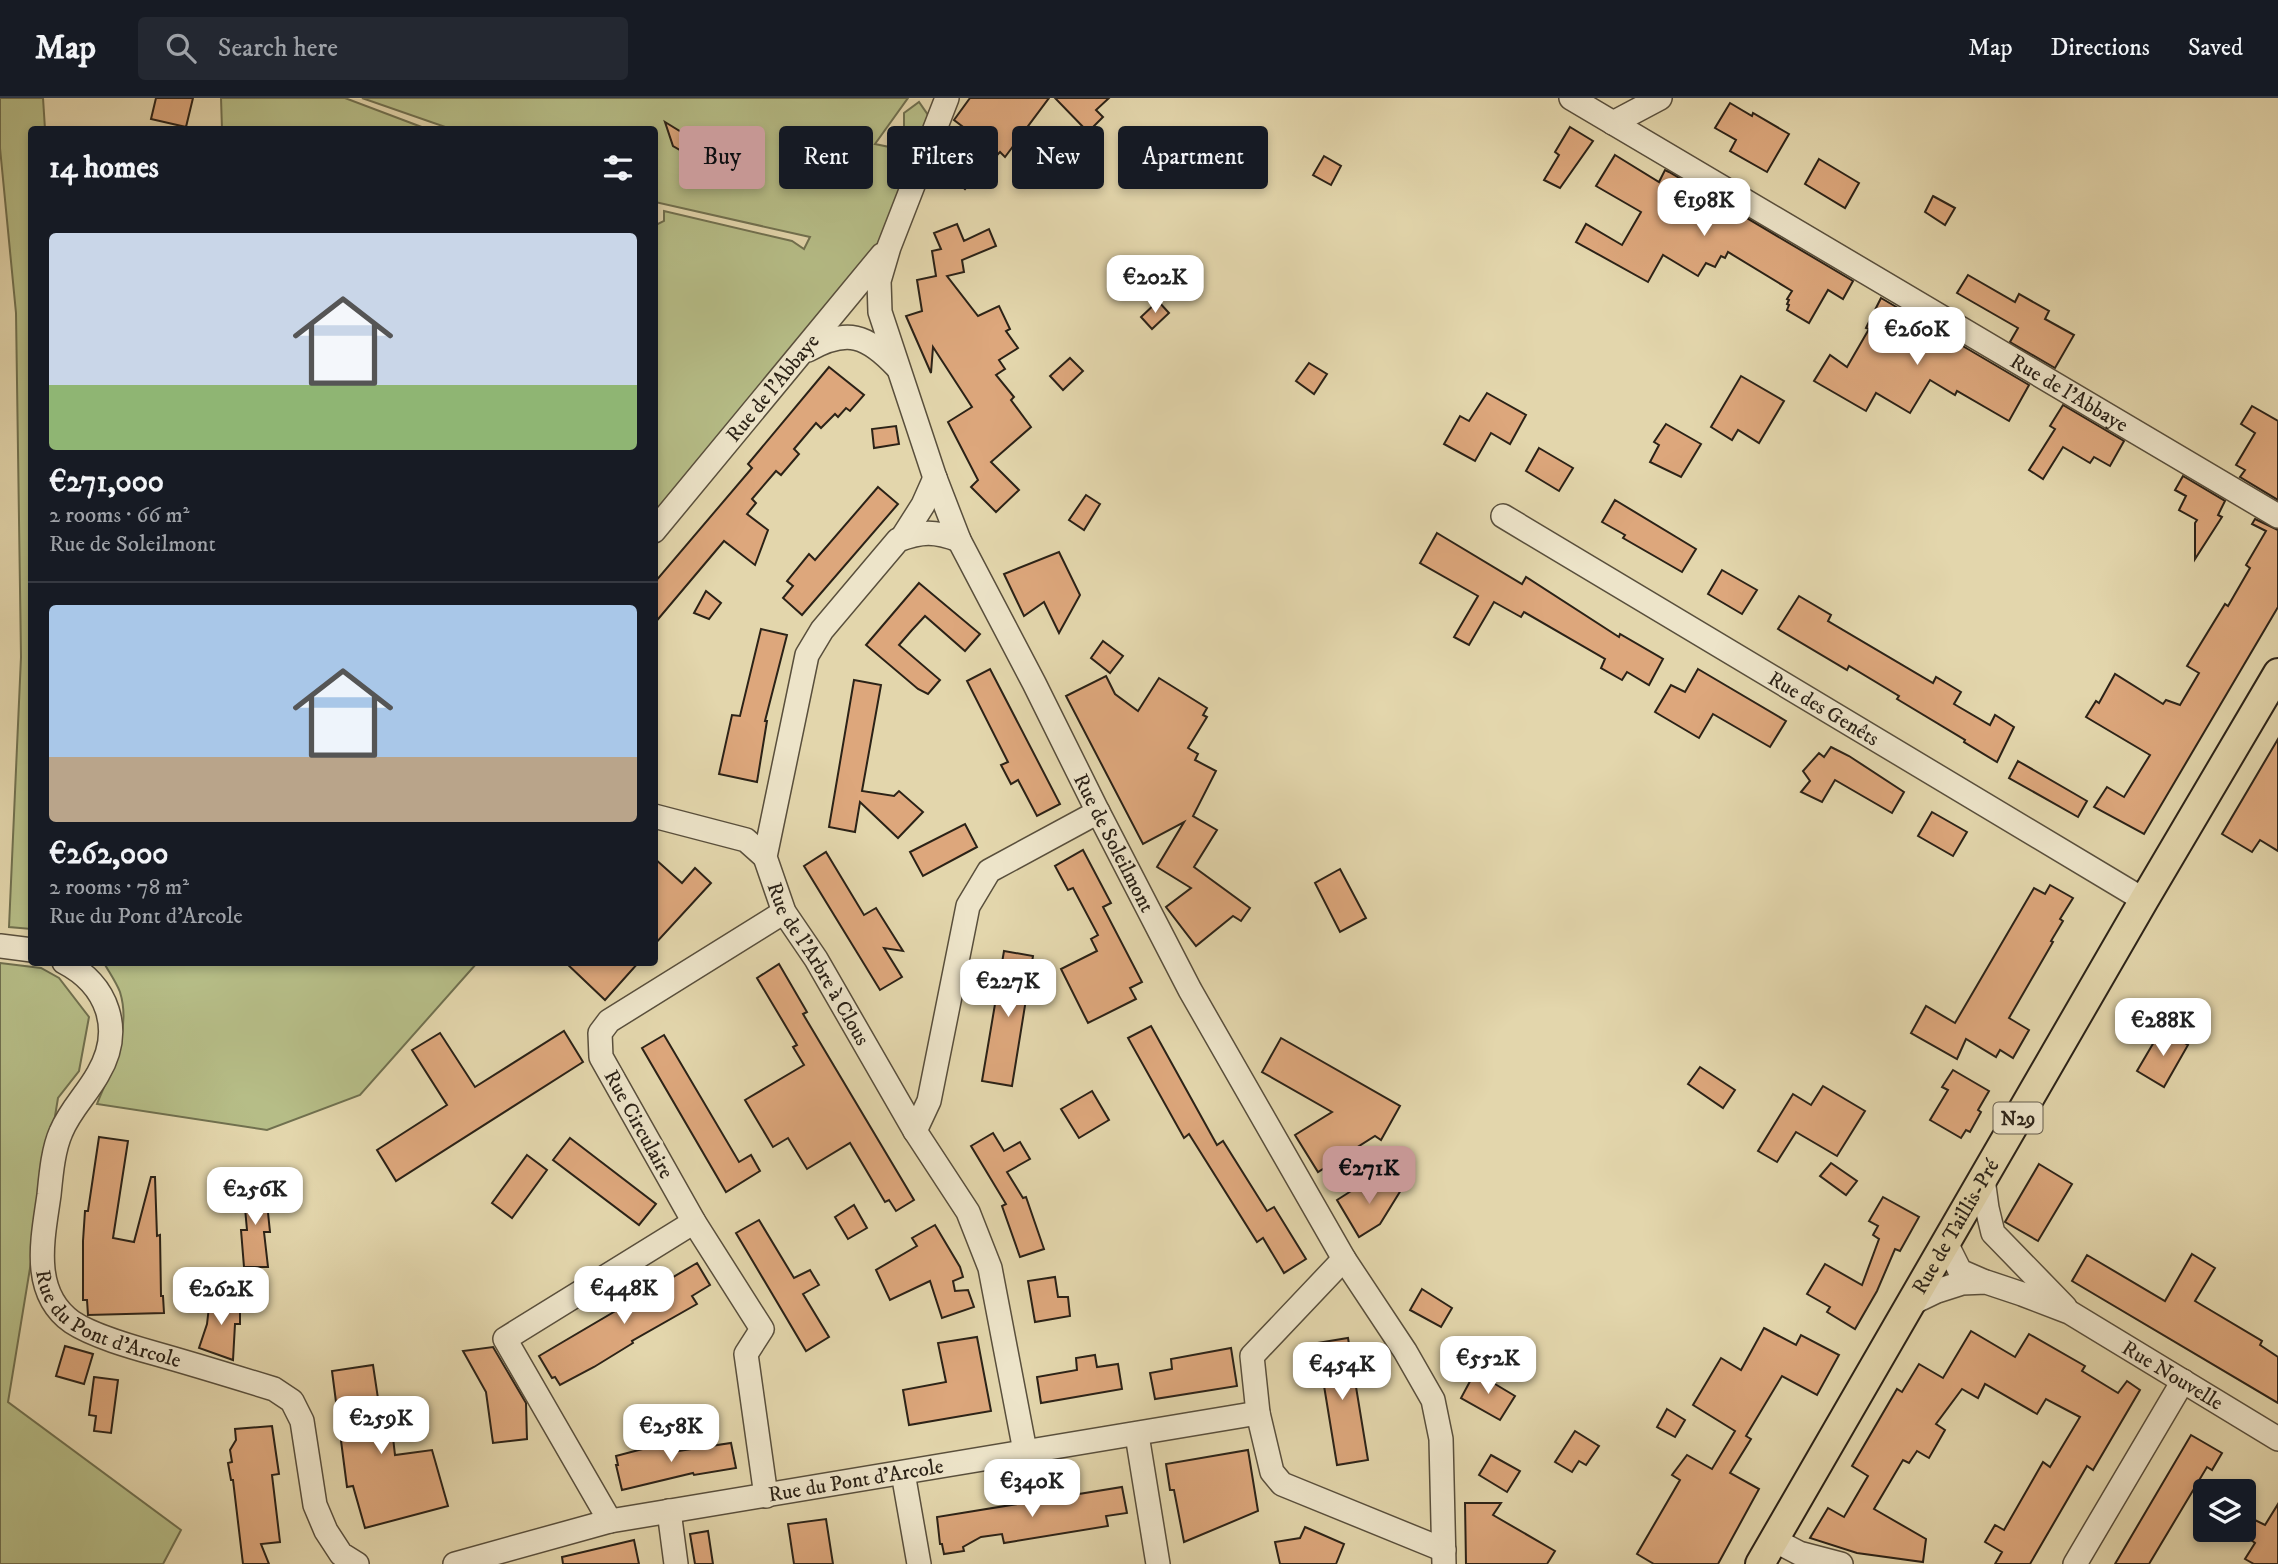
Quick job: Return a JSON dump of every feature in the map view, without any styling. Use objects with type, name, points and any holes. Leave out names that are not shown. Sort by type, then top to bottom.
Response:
[{"type":"main road","name":"Rue de Taillis-Pré","points":[[1760,1564],[2278,673]]},
{"type":"street","name":"Rue de Soleilmont","points":[[947,98],[889,247],[879,281],[880,312],[934,478],[959,540],[1190,990],[1344,1259],[1405,1351],[1433,1400],[1441,1439],[1444,1557]]},
{"type":"street","name":"Rue de l'Abbaye","points":[[1571,98],[2278,516]]},
{"type":"street","points":[[1613,123],[1660,98]]},
{"type":"street","name":"Rue de l'Abbaye","points":[[658,526],[889,247]]},
{"type":"street","points":[[800,355],[826,340],[848,335],[882,351],[898,369]]},
{"type":"street","name":"Rue de l'Arbre à Clous","points":[[934,478],[923,505],[902,538],[822,630],[807,655],[765,857],[784,912],[816,959],[915,1131],[968,1212],[990,1268],[1025,1451]]},
{"type":"street","name":"Rue des Genêts","points":[[1503,516],[2144,900]]},
{"type":"street","points":[[902,538],[915,534],[940,533],[959,540]]},
{"type":"street","points":[[915,1131],[929,1101],[968,905],[989,871],[1098,812]]},
{"type":"street","points":[[658,817],[746,840],[765,857]]},
{"type":"street","name":"Rue Circulaire","points":[[766,1496],[746,1354],[762,1329],[694,1222],[601,1057],[600,1033],[609,1021],[784,912]]},
{"type":"street","points":[[0,946],[28,950]]},
{"type":"street","name":"Rue du Pont d'Arcole","points":[[70,966],[87,977],[100,992],[107,1006],[110,1039],[99,1074],[76,1103],[60,1134],[41,1250],[44,1280],[52,1303],[73,1322],[116,1342],[274,1389],[292,1401],[303,1421],[315,1505],[326,1531],[341,1554],[357,1564]]},
{"type":"street","points":[[1948,1238],[1973,1228],[1993,1233],[1983,1179]]},
{"type":"street","points":[[610,1521],[505,1339],[694,1222]]},
{"type":"street","name":"Rue Nouvelle","points":[[1993,1233],[2069,1311]]},
{"type":"street","name":"Rue Nouvelle","points":[[1948,1238],[1960,1270],[2069,1311],[2278,1439]]},
{"type":"street","points":[[1344,1259],[1252,1356],[1258,1413],[1272,1472],[1282,1484],[1444,1557]]},
{"type":"street","name":"Rue Nouvelle","points":[[1910,1304],[1962,1283],[1986,1282]]},
{"type":"street","points":[[2075,1564],[2182,1381]]},
{"type":"street","name":"Rue du Pont d'Arcole","points":[[455,1564],[610,1521],[1258,1413]]},
{"type":"street","points":[[1137,1435],[1158,1564]]},
{"type":"street","points":[[903,1473],[919,1564]]},
{"type":"street","points":[[669,1511],[676,1564]]},
{"type":"street","points":[[1774,1540],[1799,1553],[1841,1564]]},
{"type":"green space","points":[[0,98],[43,98],[45,126],[28,126],[28,929],[9,927],[21,657],[16,313],[0,148]]},
{"type":"green space","points":[[221,98],[345,98],[419,126],[222,126]]},
{"type":"green space","points":[[362,98],[908,98],[875,144],[887,146],[887,189],[901,189],[884,236],[658,515],[658,224],[664,221],[664,211],[792,241],[804,249],[810,237],[658,203],[658,126],[442,126]]},
{"type":"green space","points":[[919,102],[928,115],[924,126],[904,126],[904,113]]},
{"type":"green space","points":[[0,963],[41,968],[59,978],[89,1017],[79,1071],[58,1098],[8,1402],[181,1530],[163,1564],[0,1564]]},
{"type":"green space","points":[[106,966],[474,966],[360,1095],[267,1130],[97,1104],[122,1035],[123,1007]]},
{"type":"building","points":[[156,98],[193,98],[186,126],[151,119]]},
{"type":"building","points":[[970,98],[1049,98],[1028,126],[1012,126],[1012,148],[1005,157],[1000,152],[998,154],[998,126],[962,126],[954,120]]},
{"type":"building","points":[[1055,98],[1109,98],[1096,110],[1103,117],[1094,126],[1082,126]]},
{"type":"building","points":[[1730,103],[1789,134],[1767,172],[1730,151],[1736,140],[1715,128]]},
{"type":"building","points":[[665,122],[679,131],[679,149],[673,146]]},
{"type":"building","points":[[1570,127],[1593,141],[1560,188],[1544,180],[1559,155],[1555,152]]},
{"type":"building","points":[[1615,155],[1659,182],[1665,170],[1669,172],[1853,281],[1843,299],[1828,290],[1809,323],[1787,310],[1787,299],[1792,291],[1728,252],[1725,258],[1721,256],[1715,267],[1706,263],[1698,276],[1663,255],[1648,282],[1576,242],[1586,224],[1622,245],[1641,212],[1596,186]]},
{"type":"building","points":[[1324,156],[1341,166],[1331,185],[1313,175]]},
{"type":"building","points":[[1819,159],[1859,183],[1845,208],[1805,184]]},
{"type":"building","points":[[1933,196],[1955,208],[1945,225],[1925,212]]},
{"type":"building","points":[[957,224],[964,241],[989,229],[996,246],[962,260],[964,272],[947,276],[978,316],[999,306],[1010,329],[1006,331],[1018,348],[999,360],[1005,369],[996,375],[1014,397],[1011,400],[1031,427],[991,462],[1019,490],[996,512],[971,487],[978,480],[948,422],[972,407],[933,347],[931,373],[906,316],[922,311],[917,280],[936,276],[932,251],[941,249],[934,233]]},
{"type":"building","points":[[1968,275],[2015,302],[2019,294],[2049,311],[2045,319],[2074,335],[2055,368],[2010,342],[2018,328],[1957,293]]},
{"type":"building","points":[[1881,298],[2029,385],[2009,421],[1957,391],[1955,395],[1930,380],[1910,413],[1876,393],[1866,411],[1814,381],[1830,355],[1847,367],[1869,329],[1866,328]]},
{"type":"building","points":[[1158,301],[1169,313],[1152,329],[1141,317]]},
{"type":"building","points":[[1070,358],[1083,371],[1063,390],[1050,376]]},
{"type":"building","points":[[1309,363],[1327,374],[1314,394],[1296,381]]},
{"type":"building","points":[[829,367],[864,395],[850,411],[846,408],[838,417],[835,414],[821,428],[816,423],[794,449],[799,454],[781,475],[776,471],[752,499],[756,503],[747,514],[768,530],[755,565],[724,541],[658,619],[658,578],[752,468],[748,464]]},
{"type":"building","points":[[1741,376],[1784,401],[1759,443],[1738,430],[1732,440],[1711,427]]},
{"type":"building","points":[[1487,393],[1526,415],[1510,444],[1491,433],[1475,461],[1444,444],[1460,416],[1469,421]]},
{"type":"building","points":[[2063,405],[2124,441],[2110,466],[2094,457],[2090,463],[2063,447],[2043,479],[2029,470],[2055,429],[2050,426]]},
{"type":"building","points":[[2252,406],[2278,421],[2278,500],[2240,477],[2245,470],[2236,465],[2255,433],[2241,424]]},
{"type":"building","points":[[1666,424],[1701,444],[1681,477],[1650,462],[1659,445],[1654,442]]},
{"type":"building","points":[[896,426],[899,444],[874,448],[872,429]]},
{"type":"building","points":[[1539,448],[1573,468],[1559,491],[1526,471]]},
{"type":"building","points":[[2183,476],[2225,501],[2218,515],[2222,517],[2195,559],[2197,520],[2179,510],[2186,496],[2175,490]]},
{"type":"building","points":[[878,487],[898,504],[802,615],[783,598],[793,586],[787,581],[809,554],[815,560]]},
{"type":"building","points":[[1086,495],[1100,504],[1084,530],[1069,520]]},
{"type":"building","points":[[1615,500],[1696,549],[1682,572],[1623,538],[1625,535],[1602,522]]},
{"type":"building","points":[[2255,519],[2278,530],[2278,607],[2144,834],[2094,807],[2107,787],[2124,797],[2150,755],[2086,717],[2096,701],[2099,703],[2115,674],[2163,704],[2166,700],[2180,705],[2199,673],[2187,666],[2225,604],[2228,606],[2250,568],[2246,565],[2266,531],[2252,524]]},
{"type":"building","points":[[1437,533],[1522,584],[1526,577],[1619,637],[1620,634],[1663,659],[1649,685],[1627,672],[1622,680],[1601,668],[1605,659],[1524,612],[1521,617],[1494,602],[1469,645],[1454,637],[1478,596],[1420,563]]},
{"type":"building","points":[[1059,552],[1080,595],[1059,633],[1044,602],[1024,616],[1004,574]]},
{"type":"building","points":[[1722,570],[1757,590],[1742,614],[1708,594]]},
{"type":"building","points":[[919,583],[980,634],[965,651],[925,616],[899,645],[940,680],[928,694],[918,689],[866,645]]},
{"type":"building","points":[[706,591],[721,603],[709,619],[694,613]]},
{"type":"building","points":[[1799,596],[1831,615],[1828,621],[1933,683],[1936,677],[1961,692],[1954,704],[1990,725],[1995,715],[2014,727],[1997,762],[1897,699],[1899,696],[1849,666],[1847,670],[1778,629]]},
{"type":"building","points":[[761,629],[787,635],[765,721],[757,782],[719,774],[732,715],[740,716]]},
{"type":"building","points":[[1103,641],[1123,656],[1110,673],[1091,658]]},
{"type":"building","points":[[990,669],[1060,804],[1037,816],[1018,780],[1011,784],[1001,765],[1008,762],[967,681]]},
{"type":"building","points":[[1698,669],[1786,721],[1770,747],[1713,714],[1699,738],[1655,712],[1671,685],[1685,692]]},
{"type":"building","points":[[1106,676],[1115,694],[1138,711],[1159,678],[1207,708],[1203,715],[1207,717],[1188,748],[1198,754],[1195,760],[1216,771],[1193,816],[1217,830],[1194,867],[1250,908],[1241,921],[1233,916],[1196,946],[1166,907],[1191,888],[1157,867],[1184,822],[1143,844],[1066,696]]},
{"type":"building","points":[[854,680],[881,685],[862,791],[894,796],[899,791],[923,812],[898,838],[860,802],[855,832],[829,827]]},
{"type":"building","points":[[2278,739],[2278,851],[2260,840],[2252,852],[2222,834]]},
{"type":"building","points":[[1831,747],[1904,792],[1892,813],[1835,780],[1822,802],[1801,792],[1810,781],[1803,771],[1819,753],[1824,757]]},
{"type":"building","points":[[2018,761],[2087,801],[2078,817],[2009,778]]},
{"type":"building","points":[[1932,812],[1967,832],[1953,856],[1918,836]]},
{"type":"building","points":[[965,824],[977,847],[923,876],[910,852]]},
{"type":"building","points":[[1083,850],[1111,903],[1103,907],[1142,982],[1130,988],[1136,999],[1088,1023],[1061,969],[1097,951],[1091,939],[1098,935],[1073,888],[1068,890],[1055,866]]},
{"type":"building","points":[[826,852],[864,915],[876,908],[903,951],[884,948],[902,977],[880,990],[804,866]]},
{"type":"building","points":[[658,862],[682,883],[695,868],[711,883],[658,941]]},
{"type":"building","points":[[1340,869],[1366,918],[1340,932],[1315,883]]},
{"type":"building","points":[[2050,885],[2073,898],[2060,919],[2063,921],[2051,941],[2053,942],[2009,1018],[2029,1030],[2013,1058],[2000,1050],[1996,1057],[1966,1039],[1957,1059],[1911,1033],[1926,1006],[1955,1023],[2034,888],[2045,894]]},
{"type":"building","points":[[1004,951],[1033,956],[1012,1086],[982,1081]]},
{"type":"building","points":[[779,964],[807,1012],[803,1014],[914,1200],[896,1211],[889,1200],[885,1202],[850,1143],[807,1169],[788,1138],[773,1147],[745,1100],[804,1065],[793,1047],[797,1045],[757,978]]},
{"type":"building","points":[[569,966],[635,966],[605,1000]]},
{"type":"building","points":[[1151,1026],[1217,1145],[1223,1141],[1267,1211],[1274,1207],[1306,1259],[1284,1273],[1263,1238],[1257,1242],[1189,1134],[1184,1138],[1128,1038]]},
{"type":"building","points":[[2161,1030],[2188,1045],[2164,1087],[2137,1071]]},
{"type":"building","points":[[564,1031],[583,1062],[396,1181],[377,1150],[447,1105],[412,1050],[440,1033],[475,1087]]},
{"type":"building","points":[[664,1035],[739,1162],[751,1155],[760,1171],[726,1192],[642,1048]]},
{"type":"building","points":[[1281,1038],[1400,1106],[1381,1140],[1375,1136],[1318,1172],[1295,1135],[1332,1112],[1262,1072]]},
{"type":"building","points":[[1700,1067],[1735,1090],[1723,1108],[1688,1084]]},
{"type":"building","points":[[1953,1070],[1989,1091],[1970,1132],[1966,1130],[1961,1138],[1930,1120],[1948,1090],[1942,1087]]},
{"type":"building","points":[[1823,1086],[1865,1111],[1837,1156],[1796,1132],[1777,1162],[1758,1151],[1793,1094],[1811,1105]]},
{"type":"building","points":[[1092,1091],[1109,1120],[1079,1138],[1061,1109]]},
{"type":"building","points":[[993,1133],[1004,1151],[1020,1142],[1030,1159],[1007,1172],[1023,1198],[1026,1197],[1044,1249],[1020,1257],[1002,1206],[1006,1204],[971,1146]]},
{"type":"building","points":[[99,1137],[128,1141],[113,1238],[134,1242],[151,1177],[155,1177],[164,1313],[88,1315],[87,1300],[83,1300],[83,1241],[85,1211],[88,1211]]},
{"type":"building","points":[[570,1138],[656,1204],[639,1225],[553,1160]]},
{"type":"building","points":[[527,1155],[547,1170],[512,1218],[492,1203]]},
{"type":"building","points":[[1831,1163],[1857,1181],[1846,1195],[1820,1176]]},
{"type":"building","points":[[2039,1164],[2072,1184],[2038,1241],[2005,1222]]},
{"type":"building","points":[[1388,1180],[1401,1190],[1380,1224],[1359,1237],[1337,1200],[1359,1186],[1365,1195]]},
{"type":"building","points":[[265,1184],[270,1232],[264,1232],[268,1267],[244,1267],[241,1230],[247,1230],[243,1186]]},
{"type":"building","points":[[1883,1197],[1919,1217],[1900,1251],[1895,1249],[1877,1291],[1855,1329],[1827,1312],[1830,1307],[1807,1294],[1825,1264],[1862,1285],[1879,1239],[1873,1235],[1878,1226],[1869,1221]]},
{"type":"building","points":[[854,1205],[867,1228],[848,1239],[835,1217]]},
{"type":"building","points":[[759,1220],[794,1278],[810,1270],[819,1285],[803,1294],[829,1337],[806,1351],[736,1233]]},
{"type":"building","points":[[935,1225],[960,1267],[963,1277],[953,1281],[955,1291],[968,1290],[974,1307],[942,1318],[930,1281],[890,1300],[876,1270],[917,1246],[912,1238]]},
{"type":"building","points":[[2192,1254],[2215,1268],[2195,1301],[2262,1341],[2260,1345],[2278,1357],[2278,1403],[2072,1281],[2087,1255],[2165,1301]]},
{"type":"building","points":[[697,1263],[710,1285],[692,1296],[697,1304],[560,1385],[555,1377],[552,1378],[539,1356]]},
{"type":"building","points":[[1055,1277],[1058,1297],[1068,1297],[1070,1316],[1035,1322],[1028,1281]]},
{"type":"building","points":[[1422,1289],[1452,1308],[1441,1327],[1410,1310]]},
{"type":"building","points":[[210,1298],[240,1300],[240,1324],[235,1324],[233,1360],[199,1348],[207,1324]]},
{"type":"building","points":[[1764,1328],[1796,1345],[1801,1335],[1839,1355],[1817,1395],[1782,1376],[1746,1436],[1751,1439],[1730,1473],[1759,1489],[1718,1564],[1654,1564],[1637,1554],[1680,1480],[1672,1475],[1687,1455],[1712,1469],[1735,1431],[1693,1405],[1721,1358],[1741,1370]]},
{"type":"building","points":[[1971,1331],[2015,1357],[2029,1334],[2085,1366],[2082,1371],[2118,1393],[2127,1381],[2140,1390],[2093,1470],[2087,1466],[2030,1564],[1995,1564],[2002,1552],[1985,1542],[1995,1525],[2004,1530],[2043,1462],[2050,1467],[2080,1417],[2046,1399],[2037,1414],[1985,1384],[1978,1398],[1962,1389],[1936,1424],[1945,1430],[1929,1458],[1917,1451],[1909,1463],[1903,1460],[1874,1509],[1926,1539],[1923,1562],[1857,1553],[1810,1538],[1828,1508],[1844,1517],[1868,1476],[1852,1466],[1897,1389],[1902,1392],[1919,1364],[1943,1378]]},
{"type":"building","points":[[977,1337],[991,1411],[909,1425],[903,1390],[946,1382],[938,1343]]},
{"type":"building","points":[[1348,1338],[1368,1460],[1337,1465],[1317,1343]]},
{"type":"building","points":[[65,1346],[93,1354],[84,1384],[56,1376]]},
{"type":"building","points":[[493,1347],[526,1403],[527,1439],[493,1443],[486,1392],[463,1351]]},
{"type":"building","points":[[1231,1348],[1237,1386],[1155,1399],[1150,1373],[1172,1369],[1171,1359]]},
{"type":"building","points":[[1095,1355],[1097,1367],[1118,1364],[1122,1389],[1041,1403],[1037,1377],[1077,1370],[1076,1358]]},
{"type":"building","points":[[373,1365],[380,1412],[390,1411],[395,1455],[432,1450],[448,1506],[365,1528],[353,1486],[347,1487],[332,1371]]},
{"type":"building","points":[[1475,1372],[1515,1396],[1500,1420],[1461,1398]]},
{"type":"building","points":[[94,1377],[118,1380],[111,1433],[94,1431],[96,1416],[89,1415]]},
{"type":"building","points":[[1667,1409],[1685,1420],[1675,1437],[1657,1427]]},
{"type":"building","points":[[272,1426],[279,1474],[272,1475],[280,1542],[261,1544],[269,1564],[243,1564],[233,1480],[228,1463],[232,1462],[230,1450],[236,1440],[235,1429]]},
{"type":"building","points":[[1575,1431],[1599,1446],[1586,1465],[1579,1461],[1572,1472],[1555,1462]]},
{"type":"building","points":[[2191,1435],[2222,1453],[2212,1470],[2207,1467],[2200,1479],[2193,1479],[2193,1490],[2149,1564],[2115,1564]]},
{"type":"building","points":[[669,1442],[671,1452],[731,1443],[736,1468],[694,1475],[693,1473],[622,1490],[616,1456]]},
{"type":"building","points":[[1248,1450],[1258,1511],[1184,1542],[1166,1464]]},
{"type":"building","points":[[1491,1455],[1520,1471],[1507,1492],[1479,1475]]},
{"type":"building","points":[[1122,1487],[1127,1513],[1106,1516],[1108,1526],[1004,1543],[1002,1534],[981,1537],[963,1547],[964,1551],[944,1554],[940,1544],[937,1517]]},
{"type":"building","points":[[1465,1503],[1501,1503],[1493,1515],[1555,1551],[1547,1564],[1466,1564]]},
{"type":"building","points":[[2278,1504],[2278,1564],[2254,1564],[2245,1559],[2256,1542],[2256,1520],[2265,1525]]},
{"type":"building","points":[[826,1519],[833,1564],[794,1564],[788,1524]]},
{"type":"building","points":[[1305,1527],[1344,1544],[1336,1564],[1280,1564],[1275,1542],[1300,1538]]},
{"type":"building","points":[[708,1531],[713,1564],[695,1564],[690,1534]]},
{"type":"building","points":[[634,1540],[639,1564],[563,1564],[562,1557]]}]
